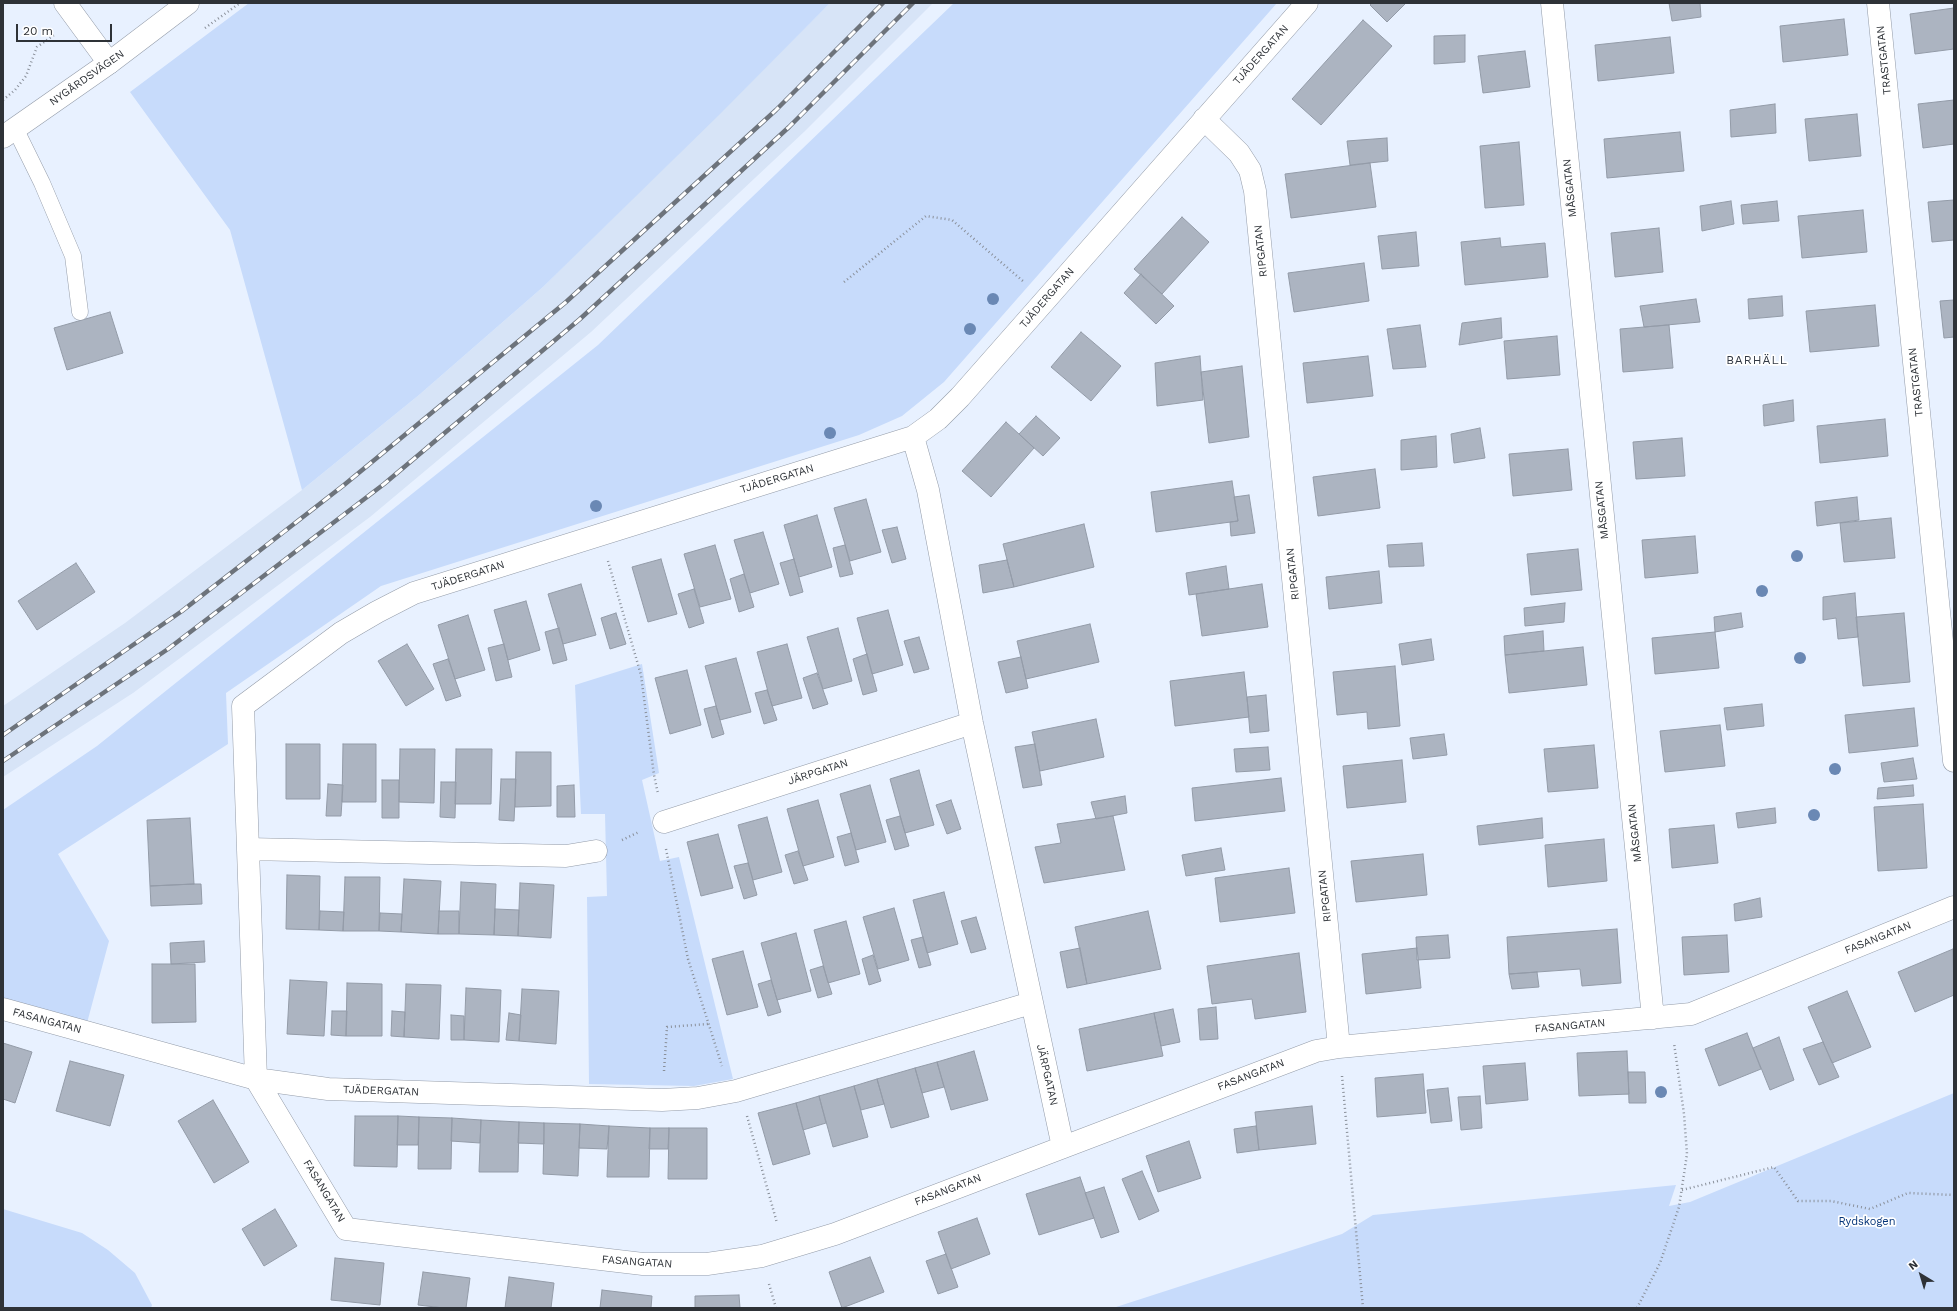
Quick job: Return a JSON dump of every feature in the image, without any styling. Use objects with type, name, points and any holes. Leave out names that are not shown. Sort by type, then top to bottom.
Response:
[{"type":"street","name":"NYGÅRDSVÄGEN","points":[[9,132],[109,63],[188,3]]},
{"type":"street","name":"TJÄDERGATAN","points":[[736,1091],[698,1098],[662,1100],[328,1089],[256,1079],[243,706],[341,633],[414,593],[913,437],[938,419],[960,397],[1307,3]]},
{"type":"street","name":"MÅSGATAN","points":[[1552,3],[1664,1017]]},
{"type":"street","name":"TRASTGATAN","points":[[1878,3],[1954,761]]},
{"type":"street","points":[[71,11],[109,63]]},
{"type":"street","name":"RIPGATAN","points":[[1204,119],[1239,153],[1250,170],[1256,191],[1339,1047]]},
{"type":"street","name":"JÄRPGATAN","points":[[913,437],[928,490],[972,723],[1063,1147]]},
{"type":"street","name":"JÄRPGATAN","points":[[664,822],[972,723]]},
{"type":"street","points":[[248,849],[566,856],[596,851]]},
{"type":"street","name":"FASANGATAN","points":[[3,1009],[256,1079],[346,1229],[643,1264],[714,1263],[762,1256],[835,1234],[1316,1051],[1339,1047],[1691,1014],[1954,907]]},
{"type":"street","points":[[736,1091],[1031,1003]]},
{"type":"lane","points":[[9,132],[42,183],[73,256],[80,312]]},
{"type":"path","points":[[3,100],[15,90],[26,76],[37,47],[71,11]]},
{"type":"path","points":[[844,282],[926,216],[952,220],[1046,300]]},
{"type":"path","points":[[596,851],[664,822]]},
{"type":"path","points":[[1636,1308],[1660,1263],[1679,1207],[1687,1154],[1684,1114],[1674,1048],[1664,1017]]},
{"type":"path","points":[[662,1100],[668,1027],[708,1024]]},
{"type":"path","points":[[1339,1047],[1363,1308]]},
{"type":"path","points":[[736,1091],[744,1102],[784,1250]]},
{"type":"path","points":[[1682,1190],[1774,1167],[1798,1201],[1831,1201],[1870,1209],[1908,1193],[1954,1195]]},
{"type":"shaded area","points":[[830,3],[933,3],[805,131],[591,332],[370,517],[133,693],[3,777],[3,706],[125,623],[302,490],[419,395],[543,287]]},
{"type":"green space","points":[[249,3],[830,3],[720,114],[543,287],[419,395],[302,490],[230,230],[130,92]]},
{"type":"green space","points":[[954,3],[1277,3],[944,382],[902,416],[859,435],[381,586],[226,693],[228,744],[58,854],[109,941],[87,1023],[3,1000],[3,810],[97,746],[598,345]]},
{"type":"green space","points":[[642,664],[659,773],[642,780],[660,861],[679,857],[733,1079],[694,1086],[589,1084],[587,897],[607,896],[605,814],[581,814],[575,685]]},
{"type":"green space","name":"Rydskogen","points":[[1954,1093],[1954,1308],[1113,1308],[1342,1234],[1373,1215],[1676,1185],[1669,1206],[1690,1202]]},
{"type":"green space","points":[[3,1209],[82,1233],[108,1250],[135,1273],[152,1305],[151,1308],[3,1308]]},
{"type":"building","points":[[1372,3],[1405,4],[1387,22],[1370,5]]},
{"type":"building","points":[[1669,3],[1700,3],[1701,17],[1672,21]]},
{"type":"building","points":[[1954,8],[1954,49],[1915,54],[1910,14]]},
{"type":"building","points":[[1844,19],[1848,55],[1783,62],[1780,26]]},
{"type":"building","points":[[1363,20],[1392,46],[1321,125],[1292,99]]},
{"type":"building","points":[[1465,35],[1465,62],[1434,64],[1434,36]]},
{"type":"building","points":[[1670,37],[1674,73],[1598,81],[1595,45]]},
{"type":"building","points":[[1525,51],[1530,87],[1483,93],[1478,56]]},
{"type":"building","points":[[1954,100],[1954,144],[1923,148],[1918,104]]},
{"type":"building","points":[[1775,104],[1776,133],[1731,137],[1730,110]]},
{"type":"building","points":[[1857,114],[1861,156],[1809,161],[1805,119]]},
{"type":"building","points":[[1680,132],[1684,171],[1607,178],[1604,139]]},
{"type":"building","points":[[1387,138],[1388,161],[1350,165],[1347,141]]},
{"type":"building","points":[[1519,142],[1524,205],[1485,208],[1480,146]]},
{"type":"building","points":[[1370,163],[1376,207],[1291,218],[1285,174]]},
{"type":"building","points":[[1954,200],[1954,240],[1932,242],[1928,202]]},
{"type":"building","points":[[1731,201],[1734,224],[1702,231],[1700,206]]},
{"type":"building","points":[[1777,201],[1779,221],[1743,224],[1741,205]]},
{"type":"building","points":[[1863,210],[1867,252],[1802,258],[1798,216]]},
{"type":"building","points":[[1182,217],[1209,242],[1162,294],[1134,269]]},
{"type":"building","points":[[1659,228],[1663,272],[1615,277],[1611,233]]},
{"type":"building","points":[[1416,232],[1419,266],[1382,269],[1378,236]]},
{"type":"building","points":[[1500,238],[1501,247],[1545,243],[1548,277],[1465,285],[1461,242]]},
{"type":"building","points":[[1364,263],[1369,301],[1294,312],[1288,273]]},
{"type":"building","points":[[1141,274],[1174,306],[1156,324],[1124,293]]},
{"type":"building","points":[[1782,296],[1783,316],[1749,319],[1748,299]]},
{"type":"building","points":[[1696,299],[1700,322],[1644,327],[1640,306]]},
{"type":"building","points":[[1954,300],[1954,337],[1944,338],[1940,301]]},
{"type":"building","points":[[1875,305],[1879,346],[1810,352],[1806,311]]},
{"type":"building","points":[[110,312],[123,353],[67,370],[54,328]]},
{"type":"building","points":[[1501,318],[1502,338],[1459,345],[1462,323]]},
{"type":"building","points":[[1420,325],[1426,367],[1393,369],[1387,329]]},
{"type":"building","points":[[1669,325],[1673,368],[1623,372],[1620,329]]},
{"type":"building","points":[[1081,332],[1121,366],[1091,401],[1051,367]]},
{"type":"building","points":[[1557,336],[1560,375],[1507,379],[1504,341]]},
{"type":"building","points":[[1200,356],[1203,400],[1157,406],[1155,363]]},
{"type":"building","points":[[1368,356],[1373,396],[1307,403],[1303,363]]},
{"type":"building","points":[[1242,366],[1249,437],[1209,443],[1201,372]]},
{"type":"building","points":[[1793,400],[1794,421],[1764,426],[1763,405]]},
{"type":"building","points":[[1036,416],[1060,438],[1043,456],[1019,434]]},
{"type":"building","points":[[1885,419],[1888,456],[1820,463],[1817,426]]},
{"type":"building","points":[[1006,422],[1034,448],[991,497],[962,471]]},
{"type":"building","points":[[1480,428],[1485,458],[1454,463],[1451,434]]},
{"type":"building","points":[[1436,436],[1437,467],[1401,470],[1401,440]]},
{"type":"building","points":[[1682,438],[1685,476],[1636,479],[1633,442]]},
{"type":"building","points":[[1568,449],[1572,490],[1513,496],[1509,454]]},
{"type":"building","points":[[1375,469],[1380,508],[1318,516],[1313,477]]},
{"type":"building","points":[[1232,481],[1238,521],[1156,532],[1151,492]]},
{"type":"building","points":[[1249,495],[1255,533],[1231,536],[1230,522],[1238,521],[1234,497]]},
{"type":"building","points":[[1857,497],[1859,520],[1817,526],[1815,502]]},
{"type":"building","points":[[866,499],[881,552],[850,561],[834,508]]},
{"type":"building","points":[[817,515],[832,567],[799,577],[784,525]]},
{"type":"building","points":[[1891,518],[1895,558],[1844,562],[1840,523]]},
{"type":"building","points":[[1084,524],[1094,567],[1014,587],[1003,544]]},
{"type":"building","points":[[897,527],[906,559],[892,563],[882,530]]},
{"type":"building","points":[[763,532],[779,584],[750,593],[734,540]]},
{"type":"building","points":[[1695,536],[1698,573],[1645,578],[1642,540]]},
{"type":"building","points":[[1422,543],[1424,566],[1389,567],[1387,545]]},
{"type":"building","points":[[715,545],[731,599],[700,607],[684,554]]},
{"type":"building","points":[[845,545],[853,574],[840,577],[833,548]]},
{"type":"building","points":[[1578,549],[1582,590],[1531,595],[1527,554]]},
{"type":"building","points":[[661,559],[677,614],[648,622],[632,567]]},
{"type":"building","points":[[794,559],[803,592],[790,596],[780,563]]},
{"type":"building","points":[[1007,560],[1014,587],[983,593],[979,565]]},
{"type":"building","points":[[76,563],[95,592],[37,630],[18,601]]},
{"type":"building","points":[[1226,566],[1229,589],[1189,595],[1186,573]]},
{"type":"building","points":[[1379,571],[1382,603],[1329,609],[1326,577]]},
{"type":"building","points":[[744,574],[754,607],[739,612],[730,579]]},
{"type":"building","points":[[581,584],[596,635],[563,644],[548,594]]},
{"type":"building","points":[[1262,584],[1268,627],[1202,636],[1196,594]]},
{"type":"building","points":[[694,589],[704,623],[689,628],[678,594]]},
{"type":"building","points":[[1855,593],[1858,637],[1838,639],[1836,618],[1823,620],[1823,597]]},
{"type":"building","points":[[526,601],[540,650],[508,660],[494,610]]},
{"type":"building","points":[[1565,603],[1564,622],[1525,626],[1524,608]]},
{"type":"building","points":[[888,610],[903,665],[872,674],[857,618]]},
{"type":"building","points":[[616,613],[626,644],[610,649],[601,618]]},
{"type":"building","points":[[1741,613],[1743,627],[1715,632],[1714,617]]},
{"type":"building","points":[[1904,613],[1910,682],[1863,686],[1856,617]]},
{"type":"building","points":[[468,615],[485,670],[455,679],[438,625]]},
{"type":"building","points":[[1090,624],[1099,662],[1026,679],[1017,641]]},
{"type":"building","points":[[559,628],[567,660],[553,664],[545,632]]},
{"type":"building","points":[[838,628],[852,681],[823,689],[807,637]]},
{"type":"building","points":[[1543,631],[1544,651],[1505,655],[1504,636]]},
{"type":"building","points":[[1715,632],[1719,668],[1655,674],[1652,638]]},
{"type":"building","points":[[919,637],[929,669],[914,673],[904,641]]},
{"type":"building","points":[[1431,639],[1434,660],[1402,665],[1399,644]]},
{"type":"building","points":[[407,644],[434,689],[406,706],[378,661]]},
{"type":"building","points":[[504,644],[512,677],[496,681],[488,648]]},
{"type":"building","points":[[787,644],[802,698],[772,706],[757,652]]},
{"type":"building","points":[[1583,647],[1587,685],[1509,693],[1505,655]]},
{"type":"building","points":[[867,654],[877,691],[863,695],[853,659]]},
{"type":"building","points":[[1021,657],[1028,688],[1006,693],[998,662]]},
{"type":"building","points":[[736,658],[751,712],[720,720],[705,666]]},
{"type":"building","points":[[448,659],[461,696],[446,701],[433,664]]},
{"type":"building","points":[[1395,666],[1400,726],[1368,729],[1367,712],[1337,715],[1333,672]]},
{"type":"building","points":[[687,670],[701,725],[670,734],[655,678]]},
{"type":"building","points":[[1244,672],[1249,717],[1175,726],[1170,681]]},
{"type":"building","points":[[817,673],[828,704],[813,709],[803,678]]},
{"type":"building","points":[[767,690],[777,720],[764,724],[755,693]]},
{"type":"building","points":[[1266,695],[1269,731],[1250,733],[1247,697]]},
{"type":"building","points":[[1762,704],[1764,726],[1727,730],[1724,708]]},
{"type":"building","points":[[716,706],[724,734],[712,738],[704,709]]},
{"type":"building","points":[[1914,708],[1918,746],[1849,753],[1845,715]]},
{"type":"building","points":[[1096,719],[1104,757],[1040,771],[1032,732]]},
{"type":"building","points":[[1720,725],[1725,766],[1665,772],[1660,731]]},
{"type":"building","points":[[1444,734],[1447,755],[1413,759],[1410,738]]},
{"type":"building","points":[[286,744],[320,744],[320,799],[286,799]]},
{"type":"building","points":[[343,744],[376,744],[376,802],[342,802]]},
{"type":"building","points":[[1035,744],[1042,785],[1023,788],[1015,747]]},
{"type":"building","points":[[1594,745],[1598,788],[1548,792],[1544,749]]},
{"type":"building","points":[[1268,747],[1270,770],[1236,772],[1234,749]]},
{"type":"building","points":[[400,749],[435,749],[434,803],[399,802]]},
{"type":"building","points":[[456,749],[492,749],[491,804],[455,804]]},
{"type":"building","points":[[516,752],[551,752],[551,806],[515,807]]},
{"type":"building","points":[[1913,758],[1917,779],[1884,782],[1881,763]]},
{"type":"building","points":[[1402,760],[1406,802],[1347,808],[1343,766]]},
{"type":"building","points":[[919,770],[934,825],[905,833],[890,779]]},
{"type":"building","points":[[1281,778],[1285,811],[1195,821],[1192,788]]},
{"type":"building","points":[[501,779],[516,779],[514,821],[499,820]]},
{"type":"building","points":[[382,780],[399,780],[399,818],[382,818]]},
{"type":"building","points":[[441,782],[456,782],[455,818],[440,817]]},
{"type":"building","points":[[328,784],[343,785],[341,816],[326,816]]},
{"type":"building","points":[[574,785],[575,817],[557,817],[557,786]]},
{"type":"building","points":[[870,785],[886,842],[856,850],[840,794]]},
{"type":"building","points":[[1913,785],[1914,796],[1877,799],[1878,788]]},
{"type":"building","points":[[1125,796],[1127,813],[1096,819],[1091,802]]},
{"type":"building","points":[[818,800],[834,857],[803,866],[787,809]]},
{"type":"building","points":[[951,800],[961,829],[947,834],[936,805]]},
{"type":"building","points":[[1923,804],[1927,868],[1878,871],[1874,807]]},
{"type":"building","points":[[1775,808],[1776,823],[1738,828],[1736,813]]},
{"type":"building","points":[[900,816],[909,846],[895,850],[886,820]]},
{"type":"building","points":[[1113,816],[1125,870],[1044,883],[1035,847],[1061,843],[1057,824]]},
{"type":"building","points":[[767,817],[782,872],[753,880],[738,825]]},
{"type":"building","points":[[190,818],[194,884],[150,886],[147,820]]},
{"type":"building","points":[[1542,818],[1543,838],[1479,845],[1477,826]]},
{"type":"building","points":[[1714,825],[1718,863],[1672,868],[1669,829]]},
{"type":"building","points":[[851,833],[859,862],[845,866],[837,837]]},
{"type":"building","points":[[718,834],[733,888],[701,896],[687,842]]},
{"type":"building","points":[[1604,839],[1607,881],[1548,887],[1545,845]]},
{"type":"building","points":[[1221,848],[1225,870],[1186,876],[1182,855]]},
{"type":"building","points":[[798,851],[808,880],[794,884],[785,855]]},
{"type":"building","points":[[1423,854],[1427,895],[1356,902],[1351,861]]},
{"type":"building","points":[[748,863],[757,895],[744,899],[734,866]]},
{"type":"building","points":[[1289,868],[1295,913],[1220,922],[1215,878]]},
{"type":"building","points":[[287,875],[320,876],[319,930],[286,929]]},
{"type":"building","points":[[345,877],[380,877],[379,931],[343,931]]},
{"type":"building","points":[[404,879],[441,881],[438,934],[401,932]]},
{"type":"building","points":[[461,882],[496,884],[494,935],[459,934]]},
{"type":"building","points":[[520,883],[554,885],[551,938],[518,936]]},
{"type":"building","points":[[201,884],[202,904],[151,906],[150,886]]},
{"type":"building","points":[[944,892],[958,944],[927,953],[913,900]]},
{"type":"building","points":[[1760,898],[1762,917],[1735,921],[1734,904]]},
{"type":"building","points":[[894,908],[909,960],[878,969],[863,917]]},
{"type":"building","points":[[495,909],[519,910],[518,936],[494,935]]},
{"type":"building","points":[[320,911],[344,912],[343,931],[319,930]]},
{"type":"building","points":[[439,911],[459,911],[459,934],[438,934]]},
{"type":"building","points":[[1148,911],[1161,969],[1087,984],[1075,927]]},
{"type":"building","points":[[380,913],[402,914],[401,932],[379,931]]},
{"type":"building","points":[[976,917],[986,949],[971,953],[961,921]]},
{"type":"building","points":[[846,921],[860,974],[828,983],[814,930]]},
{"type":"building","points":[[1617,929],[1621,983],[1582,986],[1580,969],[1509,974],[1507,937]]},
{"type":"building","points":[[796,933],[811,991],[777,1000],[761,943]]},
{"type":"building","points":[[1448,935],[1450,958],[1417,960],[1416,937]]},
{"type":"building","points":[[1727,935],[1729,972],[1684,975],[1682,937]]},
{"type":"building","points":[[923,937],[931,965],[919,968],[911,940]]},
{"type":"building","points":[[204,941],[205,962],[171,964],[170,943]]},
{"type":"building","points":[[1080,948],[1087,984],[1067,988],[1060,952]]},
{"type":"building","points":[[1417,948],[1421,988],[1366,994],[1362,954]]},
{"type":"building","points":[[1953,949],[1954,995],[1915,1012],[1898,972]]},
{"type":"building","points":[[743,951],[758,1007],[727,1015],[712,959]]},
{"type":"building","points":[[1299,953],[1306,1012],[1255,1019],[1252,999],[1212,1004],[1207,966]]},
{"type":"building","points":[[873,955],[881,981],[869,985],[862,959]]},
{"type":"building","points":[[152,964],[195,964],[196,1022],[152,1023]]},
{"type":"building","points":[[823,966],[832,994],[818,998],[810,970]]},
{"type":"building","points":[[1537,972],[1539,987],[1512,989],[1509,974]]},
{"type":"building","points":[[290,980],[327,982],[324,1036],[287,1034]]},
{"type":"building","points":[[771,980],[781,1012],[768,1016],[758,984]]},
{"type":"building","points":[[347,983],[382,984],[382,1036],[346,1036]]},
{"type":"building","points":[[406,984],[441,985],[439,1039],[404,1037]]},
{"type":"building","points":[[466,988],[501,990],[499,1042],[464,1040]]},
{"type":"building","points":[[522,989],[559,991],[556,1044],[519,1041]]},
{"type":"building","points":[[1847,991],[1871,1047],[1832,1063],[1808,1007]]},
{"type":"building","points":[[1216,1007],[1218,1039],[1200,1040],[1198,1009]]},
{"type":"building","points":[[1173,1009],[1180,1042],[1161,1046],[1154,1013]]},
{"type":"building","points":[[332,1011],[347,1011],[346,1036],[331,1035]]},
{"type":"building","points":[[392,1011],[405,1012],[404,1037],[391,1036]]},
{"type":"building","points":[[509,1013],[521,1015],[519,1041],[506,1040]]},
{"type":"building","points":[[1154,1013],[1163,1056],[1087,1071],[1079,1029]]},
{"type":"building","points":[[451,1015],[464,1016],[464,1040],[451,1040]]},
{"type":"building","points":[[1747,1033],[1761,1069],[1719,1086],[1705,1049]]},
{"type":"building","points":[[1779,1037],[1794,1080],[1770,1090],[1753,1048]]},
{"type":"building","points":[[1823,1042],[1839,1077],[1819,1085],[1803,1049]]},
{"type":"building","points":[[3,1043],[32,1052],[15,1103],[3,1099]]},
{"type":"building","points":[[974,1051],[988,1100],[951,1110],[937,1062]]},
{"type":"building","points":[[1627,1051],[1629,1094],[1579,1096],[1577,1053]]},
{"type":"building","points":[[70,1061],[124,1075],[110,1126],[56,1111]]},
{"type":"building","points":[[937,1062],[944,1087],[922,1093],[915,1068]]},
{"type":"building","points":[[1525,1063],[1528,1100],[1486,1104],[1483,1066]]},
{"type":"building","points":[[915,1068],[929,1117],[891,1128],[877,1079]]},
{"type":"building","points":[[1628,1072],[1645,1072],[1646,1103],[1629,1103]]},
{"type":"building","points":[[1423,1074],[1426,1113],[1377,1117],[1375,1078]]},
{"type":"building","points":[[877,1079],[884,1104],[861,1110],[854,1086]]},
{"type":"building","points":[[854,1086],[868,1137],[833,1147],[819,1096]]},
{"type":"building","points":[[1448,1088],[1452,1121],[1431,1123],[1427,1090]]},
{"type":"building","points":[[819,1096],[826,1123],[803,1130],[796,1103]]},
{"type":"building","points":[[1480,1096],[1482,1128],[1461,1130],[1458,1097]]},
{"type":"building","points":[[213,1100],[249,1162],[214,1183],[178,1121]]},
{"type":"building","points":[[796,1103],[810,1154],[773,1165],[758,1113]]},
{"type":"building","points":[[1312,1106],[1316,1144],[1259,1150],[1255,1112]]},
{"type":"building","points":[[355,1116],[398,1116],[397,1167],[354,1166]]},
{"type":"building","points":[[398,1116],[419,1117],[418,1145],[397,1145]]},
{"type":"building","points":[[419,1117],[452,1118],[451,1169],[418,1169]]},
{"type":"building","points":[[452,1118],[481,1120],[480,1143],[451,1141]]},
{"type":"building","points":[[481,1120],[519,1122],[518,1172],[479,1172]]},
{"type":"building","points":[[519,1122],[544,1123],[544,1144],[518,1143]]},
{"type":"building","points":[[544,1123],[580,1124],[578,1176],[543,1174]]},
{"type":"building","points":[[580,1124],[609,1126],[607,1149],[579,1148]]},
{"type":"building","points":[[609,1126],[650,1128],[649,1177],[607,1177]]},
{"type":"building","points":[[1256,1126],[1259,1150],[1237,1153],[1234,1129]]},
{"type":"building","points":[[650,1128],[669,1128],[668,1149],[649,1149]]},
{"type":"building","points":[[669,1128],[707,1128],[707,1179],[668,1179]]},
{"type":"building","points":[[1189,1141],[1201,1178],[1158,1192],[1146,1156]]},
{"type":"building","points":[[1142,1171],[1159,1211],[1139,1220],[1122,1179]]},
{"type":"building","points":[[1080,1177],[1094,1218],[1039,1235],[1026,1194]]},
{"type":"building","points":[[1104,1187],[1119,1232],[1101,1238],[1085,1193]]},
{"type":"building","points":[[275,1209],[297,1246],[264,1266],[242,1229]]},
{"type":"building","points":[[977,1218],[990,1254],[951,1269],[938,1232]]},
{"type":"building","points":[[946,1254],[958,1287],[938,1294],[926,1261]]},
{"type":"building","points":[[870,1257],[884,1292],[842,1308],[829,1272]]},
{"type":"building","points":[[335,1258],[384,1263],[380,1305],[331,1300]]},
{"type":"building","points":[[423,1272],[470,1278],[466,1308],[444,1308],[418,1305]]},
{"type":"building","points":[[509,1277],[554,1283],[551,1308],[505,1308]]},
{"type":"building","points":[[602,1290],[652,1296],[651,1308],[600,1308]]},
{"type":"building","points":[[739,1295],[740,1308],[695,1308],[695,1296]]},
{"type":"railway","points":[[3,735],[182,611],[344,485],[566,302],[776,110],[883,3]]},
{"type":"railway","points":[[3,761],[168,649],[384,484],[580,319],[789,127],[913,3]]},
{"type":"district","name":"BARHÄLL","points":[[1757,360]]}]
